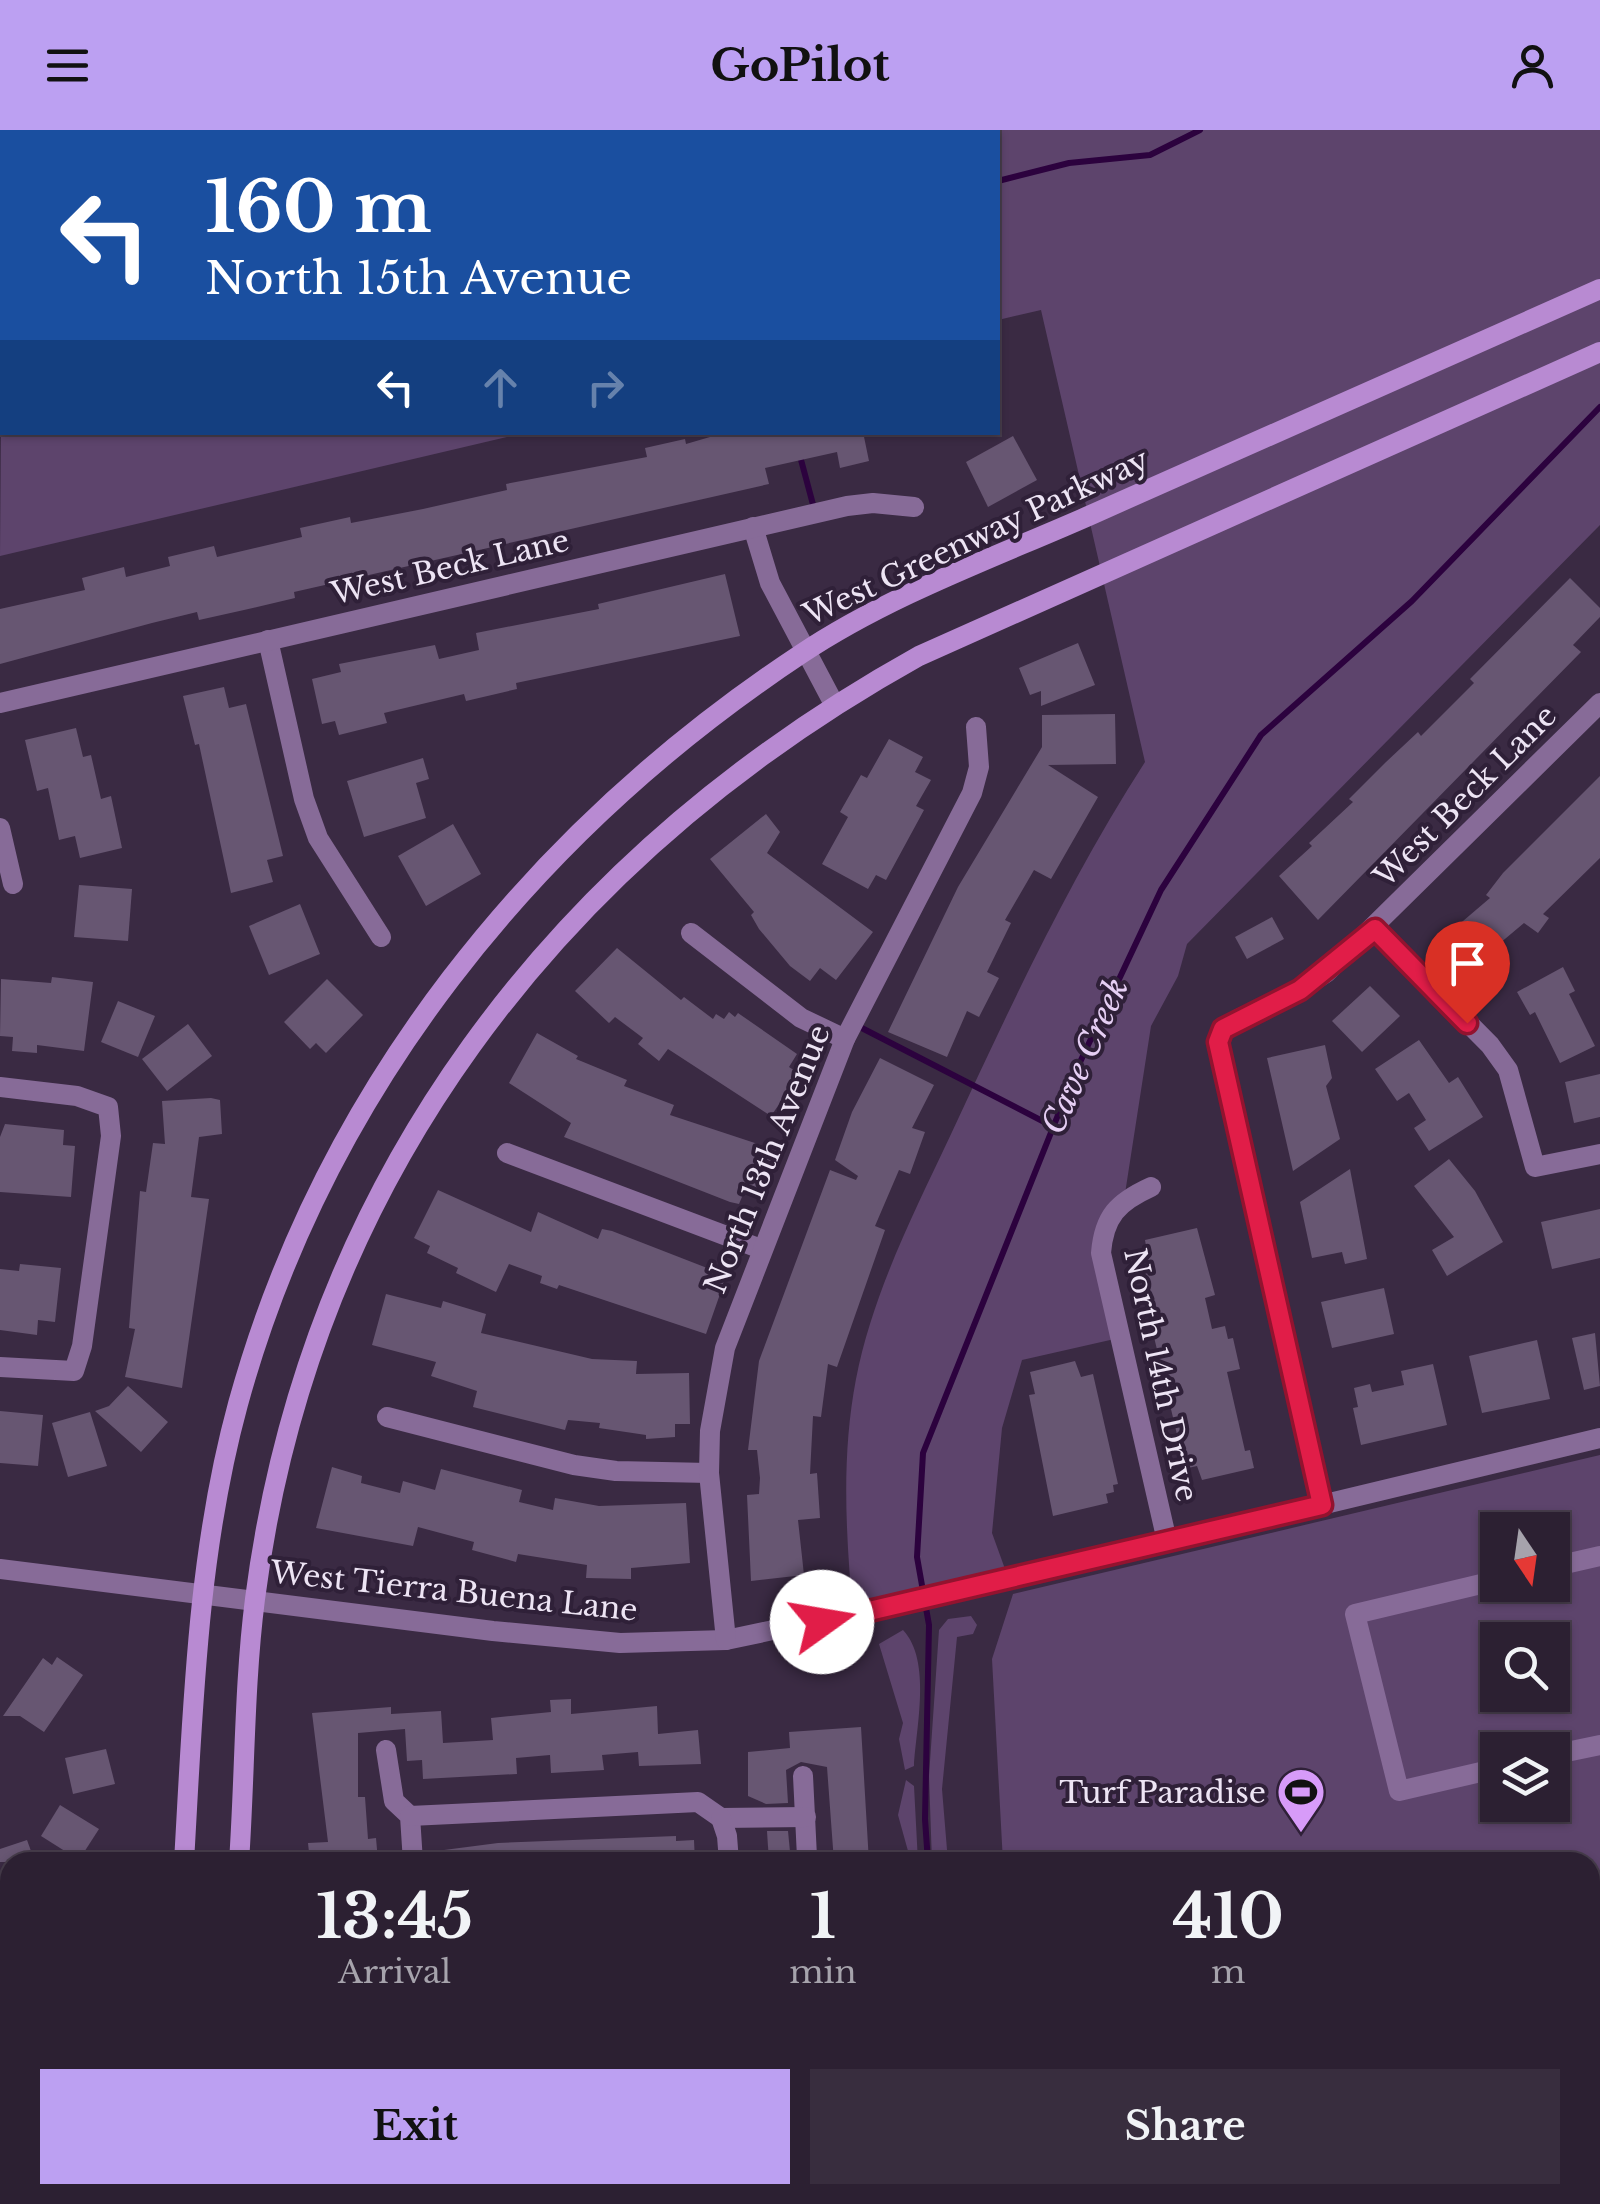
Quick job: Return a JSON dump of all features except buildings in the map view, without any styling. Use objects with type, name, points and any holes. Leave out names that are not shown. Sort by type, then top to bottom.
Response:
[{"type":"main road","name":"West Greenway Parkway","points":[[185,1852],[200,1593],[238,1401],[289,1256],[352,1121],[396,1051],[460,962],[534,876],[593,816],[708,722],[805,651],[1019,546],[1600,289]]},
{"type":"main road","points":[[241,1852],[255,1599],[288,1434],[316,1340],[362,1232],[426,1112],[500,1003],[573,917],[630,862],[748,762],[834,704],[919,656],[1600,352]]},
{"type":"street","name":"West Beck Lane","points":[[0,703],[860,504],[914,508]]},
{"type":"street","points":[[753,528],[770,584],[834,704]]},
{"type":"street","points":[[268,640],[304,799],[318,838],[381,937]]},
{"type":"street","name":"West Beck Lane","points":[[1322,1505],[1218,1055],[1223,1029],[1300,990],[1375,929],[1600,703]]},
{"type":"street","name":"North 13th Avenue","points":[[726,1640],[710,1473],[710,1432],[725,1348],[845,1039],[972,793],[980,767],[976,727]]},
{"type":"street","points":[[0,828],[13,884]]},
{"type":"street","points":[[1375,929],[1490,1045],[1508,1070],[1534,1167],[1600,1154]]},
{"type":"street","points":[[692,933],[801,1018],[845,1039]]},
{"type":"street","points":[[0,1086],[76,1096],[108,1107],[111,1136],[82,1346],[74,1371],[0,1367]]},
{"type":"street","points":[[507,1153],[761,1249]]},
{"type":"street","name":"North 14th Drive","points":[[1151,1186],[1124,1200],[1103,1224],[1101,1253],[1167,1541]]},
{"type":"street","points":[[387,1417],[510,1452],[600,1470],[710,1473]]},
{"type":"street","name":"West Tierra Buena Lane","points":[[0,1569],[556,1638],[620,1643],[726,1640],[880,1608],[1600,1438]]},
{"type":"street","points":[[1570,1563],[1600,1556]]},
{"type":"street","points":[[1480,1584],[1355,1614],[1399,1791],[1480,1772]]},
{"type":"street","points":[[1570,1751],[1600,1745]]},
{"type":"street","points":[[386,1750],[394,1800],[410,1816],[413,1852]]},
{"type":"street","points":[[802,1776],[808,1852]]},
{"type":"street","points":[[410,1816],[698,1802],[720,1818],[728,1836],[728,1852]]},
{"type":"street","points":[[720,1818],[806,1817]]},
{"type":"shaded area","points":[[1000,130],[1600,130],[1600,525],[1187,944],[1178,976],[1151,1026],[1124,1200],[1103,1224],[1119,1338],[1022,1360],[1002,1428],[992,1533],[1009,1580],[853,1614],[847,1526],[848,1438],[856,1379],[873,1315],[909,1223],[1019,990],[1066,897],[1145,762],[1041,310],[1000,320]]},
{"type":"shaded area","points":[[1,435],[515,435],[0,556]]},
{"type":"shaded area","name":"Turf Paradise","points":[[1600,1455],[1600,1852],[1002,1852],[992,1659],[1013,1594]]},
{"type":"shaded area","points":[[971,1616],[977,1625],[973,1634],[957,1637],[942,1789],[947,1852],[932,1852],[929,1776],[939,1630],[948,1619]]},
{"type":"shaded area","points":[[903,1630],[912,1643],[920,1677],[914,1766],[905,1770],[899,1739],[903,1723],[879,1644]]},
{"type":"shaded area","points":[[906,1780],[914,1786],[917,1852],[908,1852],[898,1815]]},
{"type":"waterway","points":[[1000,180],[1069,163],[1150,155],[1200,130]]},
{"type":"waterway","name":"Cave Creek","points":[[927,1852],[929,1625],[917,1557],[923,1453],[1074,1075],[1161,890],[1261,735],[1412,601],[1600,407]]},
{"type":"waterway","points":[[800,456],[815,512]]},
{"type":"waterway","points":[[854,1024],[1054,1127]]},
{"type":"place","name":"Turf Paradise","points":[[1301,1834]]},
{"type":"route","points":[[822,1622],[1322,1505],[1218,1042],[1223,1029],[1244,1016],[1282,1002],[1327,972],[1375,929],[1467,1023]]}]
